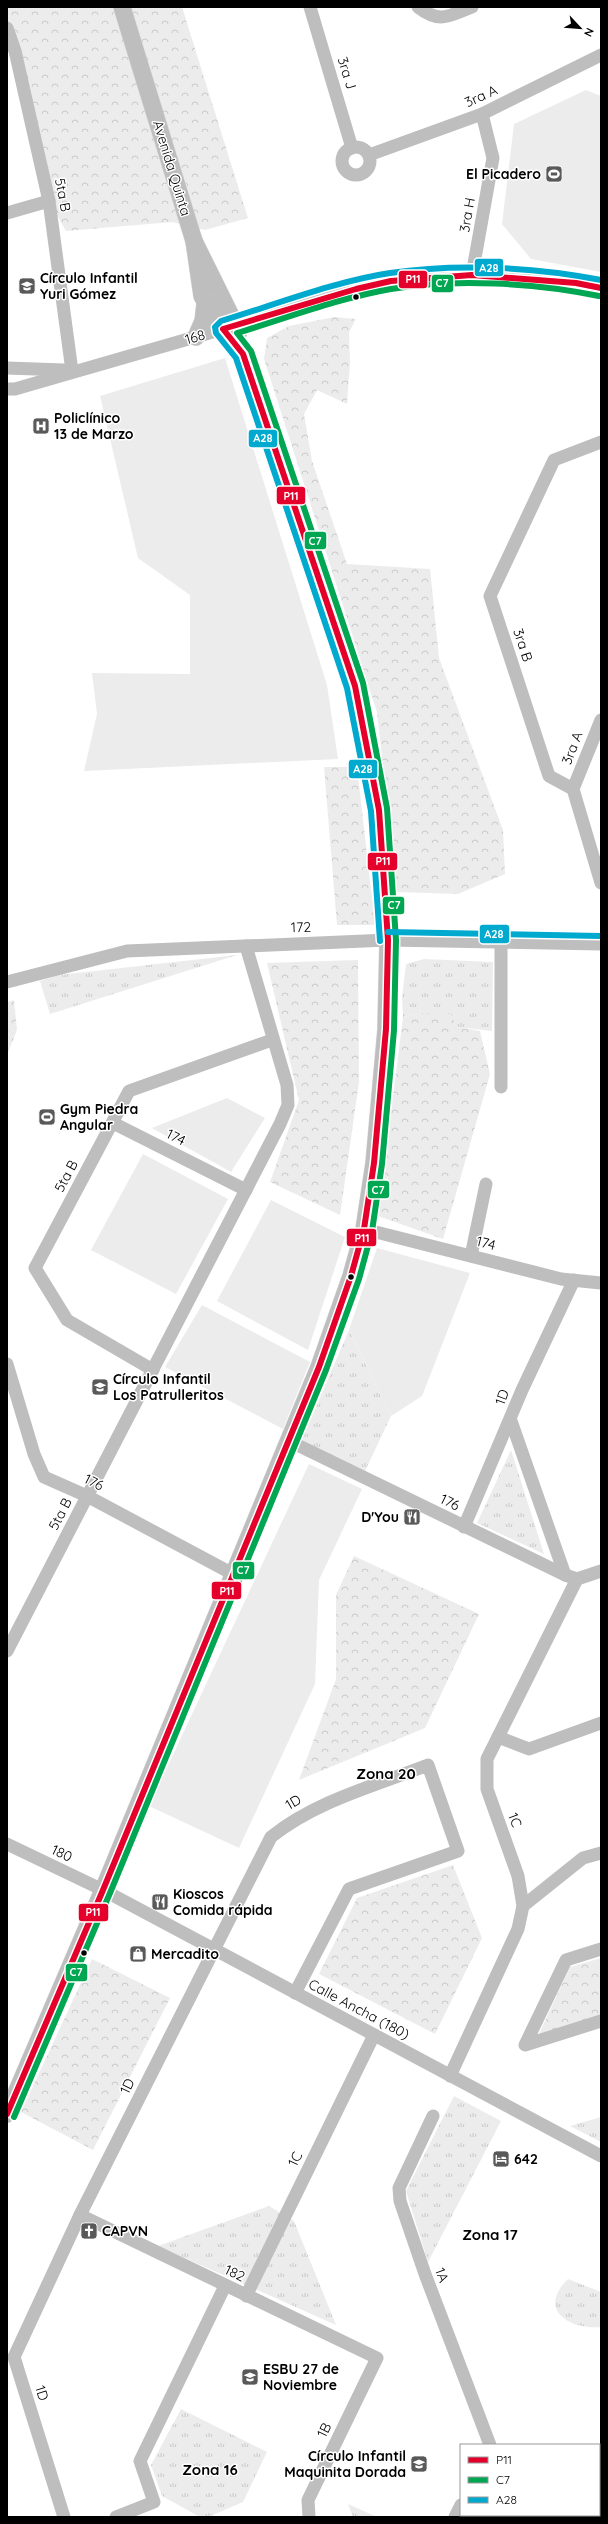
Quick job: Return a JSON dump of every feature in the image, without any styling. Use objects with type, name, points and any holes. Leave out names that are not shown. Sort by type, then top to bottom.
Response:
[{"type":"main road","name":"Avenida Quinta","points":[[122,7],[194,241],[229,326]]},
{"type":"main road","points":[[194,241],[197,274],[205,304],[203,321],[196,337]]},
{"type":"main road","name":"168","points":[[229,326],[356,289],[391,281],[472,275],[576,283],[601,288]]},
{"type":"main road","points":[[7,2114],[234,1574],[287,1440],[319,1367],[351,1276],[364,1229],[382,1088],[386,1028],[388,940],[379,810],[355,686],[243,354],[229,326],[205,304]]},
{"type":"street","name":"3ra J","points":[[310,7],[352,148]]},
{"type":"street","points":[[422,10],[443,19],[472,7]]},
{"type":"street","name":"5ta B","points":[[7,28],[11,53],[49,201],[72,371]]},
{"type":"street","name":"3ra A","points":[[369,155],[482,114],[601,55]]},
{"type":"street","name":"3ra H","points":[[472,275],[493,158],[482,114]]},
{"type":"street","points":[[352,148],[360,148],[369,155],[368,169],[360,174],[351,174],[345,168],[343,160],[345,153],[352,148]]},
{"type":"street","points":[[7,213],[49,201]]},
{"type":"street","name":"168","points":[[7,389],[15,389],[72,371],[196,337],[229,326]]},
{"type":"street","name":"168","points":[[7,368],[72,371]]},
{"type":"street","name":"3ra B","points":[[573,789],[549,776],[490,596],[554,460],[601,442]]},
{"type":"street","name":"3ra A","points":[[573,789],[601,720]]},
{"type":"street","points":[[573,789],[601,883]]},
{"type":"street","name":"172","points":[[7,982],[127,951],[388,940],[601,944]]},
{"type":"street","points":[[501,942],[501,1087]]},
{"type":"street","name":"5ta B","points":[[7,1651],[246,1190],[288,1105],[287,1085],[272,1040],[246,946]]},
{"type":"street","name":"5ta B","points":[[153,1370],[67,1320],[35,1268],[129,1091],[272,1040]]},
{"type":"street","name":"174","points":[[113,1123],[246,1190]]},
{"type":"street","points":[[471,1256],[486,1184]]},
{"type":"street","name":"174","points":[[364,1229],[574,1280],[601,1283]]},
{"type":"street","points":[[574,1280],[601,1293]]},
{"type":"street","name":"1D","points":[[464,1527],[511,1421],[522,1390],[574,1280]]},
{"type":"street","name":"176","points":[[7,1364],[34,1454],[44,1477],[87,1496],[234,1574]]},
{"type":"street","points":[[511,1421],[571,1577],[601,1571]]},
{"type":"street","name":"176","points":[[287,1440],[464,1527],[571,1577]]},
{"type":"street","name":"1C","points":[[450,2076],[518,1928],[523,1906],[518,1876],[487,1790],[487,1759],[571,1577]]},
{"type":"street","points":[[498,1737],[529,1749],[601,1723]]},
{"type":"street","name":"1D","points":[[64,2517],[10,2355],[212,1949],[270,1837],[291,1821],[311,1809],[428,1765],[458,1851],[349,1889],[295,1993]]},
{"type":"street","name":"180","points":[[7,1844],[102,1890]]},
{"type":"street","points":[[523,1906],[584,1858],[601,1853]]},
{"type":"street","name":"Calle Ancha (180)","points":[[102,1890],[601,2156]]},
{"type":"street","points":[[601,1949],[566,1960],[525,2045],[601,2021]]},
{"type":"street","name":"1C","points":[[246,2296],[374,2035]]},
{"type":"street","name":"1A","points":[[433,2116],[399,2188],[400,2202],[425,2274],[490,2444]]},
{"type":"street","name":"182","points":[[80,2215],[377,2358]]},
{"type":"street","points":[[116,2517],[154,2502],[140,2461],[225,2286]]},
{"type":"street","name":"1B","points":[[309,2517],[308,2500],[377,2358]]},
{"type":"street","points":[[455,2517],[460,2507]]},
{"type":"green space","points":[[7,7],[182,7],[248,218],[205,230],[172,222],[66,231],[49,201],[7,28]]},
{"type":"green space","name":"El Picadero","points":[[586,90],[601,96],[601,272],[531,259],[502,224],[514,124]]},
{"type":"green space","points":[[334,317],[356,319],[349,332],[350,363],[347,404],[317,390],[304,414],[312,461],[347,564],[430,569],[439,658],[503,830],[505,874],[458,894],[397,892],[377,712],[264,359],[267,338],[289,326]]},
{"type":"green space","points":[[225,358],[327,685],[338,759],[84,771],[97,714],[92,673],[190,674],[190,595],[138,558],[100,396]]},
{"type":"green space","points":[[324,767],[357,767],[375,925],[337,925]]},
{"type":"green space","points":[[237,955],[50,1014],[40,981],[59,975]]},
{"type":"green space","points":[[424,959],[493,962],[492,1031],[457,1027],[422,1013],[403,1017],[402,997],[406,964]]},
{"type":"green space","points":[[358,960],[359,1082],[340,1215],[270,1182],[299,1100],[267,963]]},
{"type":"green space","points":[[14,1000],[17,1030],[7,1055],[7,1002]]},
{"type":"green space","points":[[422,1013],[451,1014],[457,1027],[480,1031],[490,1074],[443,1239],[378,1216],[403,1017]]},
{"type":"green space","points":[[227,1098],[265,1118],[231,1172],[152,1128]]},
{"type":"green space","points":[[143,1154],[228,1199],[176,1294],[91,1250]]},
{"type":"green space","points":[[271,1200],[345,1237],[308,1350],[217,1301]]},
{"type":"green space","points":[[377,1248],[470,1273],[422,1396],[391,1416],[349,1330]]},
{"type":"green space","points":[[202,1305],[310,1362],[283,1429],[165,1367]]},
{"type":"green space","points":[[349,1330],[391,1416],[365,1471],[301,1442]]},
{"type":"green space","points":[[511,1450],[544,1554],[477,1523]]},
{"type":"green space","points":[[309,1464],[362,1489],[319,1580],[315,1684],[239,1848],[149,1806]]},
{"type":"green space","points":[[354,1556],[479,1614],[425,1728],[299,1780],[336,1679],[336,1595]]},
{"type":"green space","points":[[453,1865],[482,1938],[435,2034],[319,1974],[357,1898]]},
{"type":"green space","points":[[601,1958],[601,2016],[539,2034],[570,1967]]},
{"type":"green space","points":[[92,1959],[170,1998],[93,2150],[21,2112]]},
{"type":"green space","points":[[454,2096],[501,2121],[428,2262],[406,2191]]},
{"type":"green space","points":[[601,2117],[601,2142],[570,2126]]},
{"type":"green space","points":[[269,2206],[294,2221],[336,2325],[158,2246]]},
{"type":"green space","points":[[568,2279],[601,2292],[601,2327],[578,2325],[568,2321],[560,2315],[556,2308],[555,2300],[559,2290]]},
{"type":"green space","points":[[181,2409],[267,2452],[243,2502],[208,2517],[200,2517],[162,2496],[151,2465]]},
{"type":"green space","points":[[348,2504],[377,2517],[353,2517]]},
{"type":"green space","points":[[601,2504],[601,2517],[576,2517],[600,2516]]},
{"type":"transit line","name":"A28","points":[[380,941],[371,811],[347,688],[236,358],[216,333],[215,327],[221,321],[327,287],[390,273],[468,267],[523,269],[601,280]]},
{"type":"transit line","name":"P11","points":[[7,2114],[103,1890],[319,1367],[351,1276],[364,1229],[374,1163],[386,1029],[388,940],[379,810],[355,686],[243,354],[223,329],[356,289],[391,281],[472,275],[576,283],[601,288]]},
{"type":"transit line","name":"C7","points":[[14,2117],[110,1893],[326,1370],[359,1279],[372,1231],[382,1164],[394,1030],[396,940],[387,808],[363,683],[251,351],[237,333],[352,298],[391,289],[415,286],[468,283],[523,285],[599,296]]},
{"type":"transit line","name":"A28","points":[[388,932],[601,936]]},
{"type":"place","name":"El Picadero","points":[[554,174]]},
{"type":"place","name":"Círculo Infantil Yuri Gómez","points":[[27,286]]},
{"type":"place","name":"Policlínico 13 de Marzo","points":[[41,426]]},
{"type":"place","name":"Gym Piedra Angular","points":[[47,1117]]},
{"type":"place","name":"Círculo Infantil Los Patrulleritos","points":[[100,1387]]},
{"type":"place","name":"D'You","points":[[412,1517]]},
{"type":"place","name":"Kioscos Comida rápida","points":[[160,1902]]},
{"type":"place","name":"Mercadito","points":[[138,1954]]},
{"type":"place","name":"642","points":[[501,2159]]},
{"type":"place","name":"CAPVN","points":[[89,2231]]},
{"type":"place","name":"ESBU 27 de Noviembre","points":[[250,2377]]},
{"type":"place","name":"Círculo Infantil Maquinita Dorada","points":[[419,2464]]},
{"type":"district","name":"Zona 20","points":[[386,1774]]},
{"type":"district","name":"Zona 17","points":[[490,2235]]},
{"type":"district","name":"Zona 16","points":[[210,2470]]}]
